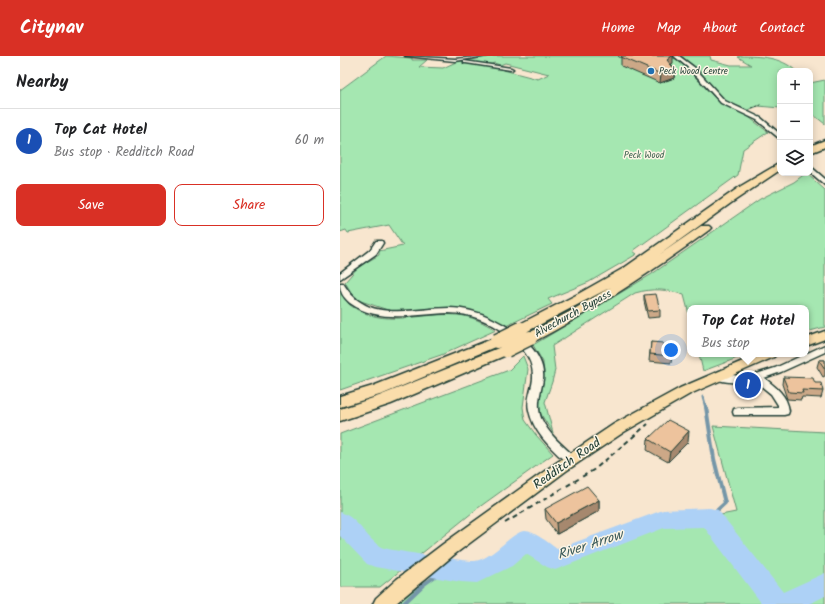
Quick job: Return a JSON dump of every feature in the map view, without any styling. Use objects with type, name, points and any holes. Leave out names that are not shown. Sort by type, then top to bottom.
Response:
[{"type":"highway","points":[[813,149],[825,143]]},
{"type":"highway","points":[[813,157],[825,151]]},
{"type":"highway","name":"Alvechurch Bypass","points":[[526,334],[556,312],[620,275],[755,181],[777,168]]},
{"type":"highway","name":"Alvechurch Bypass","points":[[340,415],[385,400],[526,334],[563,321],[636,278],[764,185],[779,176]]},
{"type":"highway","name":"Alvechurch Bypass","points":[[340,402],[378,390],[502,345]]},
{"type":"main road","points":[[809,341],[825,335]]},
{"type":"main road","name":"Redditch Road","points":[[382,604],[403,585],[449,549],[571,460],[620,428],[685,391],[716,376],[763,357]]},
{"type":"street","points":[[407,56],[455,60],[511,69]]},
{"type":"street","points":[[455,60],[485,56]]},
{"type":"street","points":[[676,56],[693,69],[723,102],[759,119],[777,134]]},
{"type":"street","points":[[813,171],[825,183]]},
{"type":"street","points":[[340,278],[367,257],[379,243]]},
{"type":"street","points":[[340,285],[356,304],[379,312],[408,314],[456,311],[478,316],[503,327],[528,350],[535,360],[538,372],[533,401],[535,415],[546,435],[571,460]]},
{"type":"street","points":[[809,355],[825,348]]},
{"type":"street","points":[[716,376],[747,380],[778,370],[806,357]]},
{"type":"street","points":[[738,412],[784,411],[784,404],[779,396],[756,377]]},
{"type":"path","points":[[618,56],[625,61]]},
{"type":"path","points":[[505,524],[595,468],[653,420]]},
{"type":"green space","name":"Peck Wood","points":[[386,56],[412,58],[412,60],[427,60],[419,67],[443,68],[456,62],[494,56],[669,56],[680,61],[715,98],[746,115],[768,132],[743,149],[738,175],[633,251],[637,254],[589,282],[548,299],[552,304],[506,326],[491,317],[474,312],[391,311],[355,299],[345,282],[358,267],[379,255],[379,251],[403,246],[389,225],[348,233],[346,230],[340,232],[340,90]],"holes":[[[494,63],[500,65],[505,63],[549,74],[538,79],[488,66]]]},
{"type":"green space","points":[[681,56],[710,56],[711,60],[731,65],[751,65],[738,57],[755,56],[777,60],[792,68],[777,68],[777,108],[758,106],[748,110],[727,102],[713,89],[699,70]]},
{"type":"green space","points":[[825,80],[825,124],[813,115],[813,82]]},
{"type":"green space","points":[[802,176],[809,176],[825,190],[825,327],[809,331],[809,305],[687,305],[687,306],[684,295],[671,291],[648,290],[635,293],[552,346],[555,370],[545,402],[553,433],[540,413],[538,401],[543,383],[543,362],[533,345],[652,274],[760,199],[794,182]]},
{"type":"green space","points":[[340,290],[350,305],[370,315],[382,318],[407,318],[432,315],[457,315],[478,320],[496,330],[441,355],[340,390]]},
{"type":"green space","points":[[523,356],[528,369],[523,407],[525,420],[553,454],[478,508],[380,587],[340,587],[340,434],[509,370]]},
{"type":"green space","points":[[700,357],[740,357],[703,371]]},
{"type":"green space","points":[[713,426],[825,432],[825,604],[395,604],[410,592],[445,569],[477,572],[504,559],[525,541],[555,560],[663,519],[710,517],[736,512]]},
{"type":"building","points":[[672,56],[667,60],[675,70],[661,74],[621,57]]},
{"type":"building","points":[[656,294],[660,310],[648,311],[644,295]]},
{"type":"building","points":[[651,342],[663,343],[663,346],[672,347],[672,356],[650,354]]},
{"type":"building","points":[[819,360],[825,360],[825,369]]},
{"type":"building","points":[[783,377],[813,378],[815,383],[821,383],[823,391],[802,390],[803,393],[789,392]]},
{"type":"building","points":[[668,420],[689,431],[670,452],[648,439]]},
{"type":"building","points":[[587,486],[599,500],[556,523],[545,509]]},
{"type":"waterway","points":[[703,397],[706,408]]},
{"type":"waterway","points":[[706,407],[714,459],[725,503],[710,517]]},
{"type":"waterway","name":"River Arrow","points":[[340,521],[375,557],[461,571],[477,572],[504,559],[525,541],[555,560],[663,519],[710,517],[777,604]]},
{"type":"waterway","points":[[403,604],[423,585],[445,569]]},
{"type":"waterway","name":"River Arrow","points":[[784,604],[825,584]]},
{"type":"place","name":"Peck Wood Centre","points":[[651,71]]},
{"type":"place","name":"Top Cat Hotel","points":[[748,385]]}]
